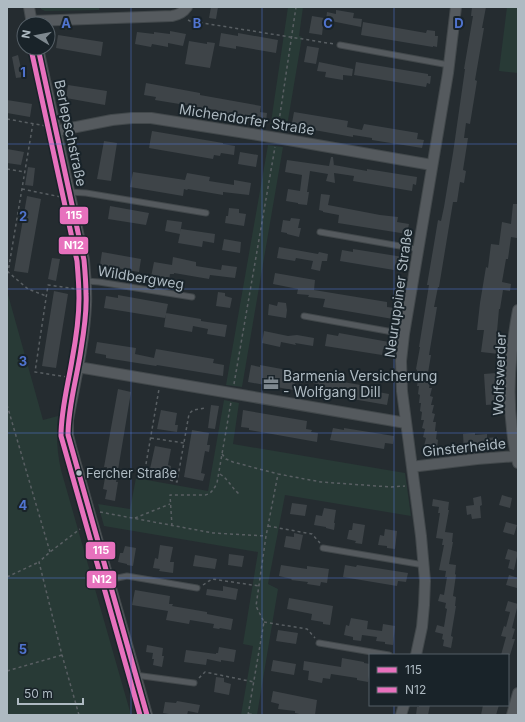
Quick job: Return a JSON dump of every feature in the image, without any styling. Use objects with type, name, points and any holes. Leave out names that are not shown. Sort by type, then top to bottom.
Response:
[{"type":"street","points":[[56,21],[172,16],[178,15],[187,7]]},
{"type":"street","name":"Neuruppiner Straße","points":[[416,654],[422,627],[424,605],[424,565],[402,391],[401,361],[404,334],[449,64],[456,7]]},
{"type":"street","name":"Berlepschstraße","points":[[40,56],[56,131],[65,194],[84,260],[86,281],[87,303],[85,326],[68,420],[68,435],[90,519],[147,715]]},
{"type":"street","name":"Michendorfer Straße","points":[[56,131],[112,120],[151,118],[284,139],[432,165]]},
{"type":"street","name":"Wolfswerder","points":[[518,310],[515,328],[515,362],[510,398],[512,430],[518,458]]},
{"type":"street","points":[[78,367],[406,423]]},
{"type":"street","name":"Ginsterheide","points":[[412,467],[477,459],[518,458]]},
{"type":"street","points":[[512,715],[518,693]]},
{"type":"lane","points":[[340,45],[355,49],[449,64]]},
{"type":"lane","points":[[65,194],[91,194],[206,213]]},
{"type":"lane","points":[[320,232],[418,249]]},
{"type":"lane","name":"Wildbergweg","points":[[86,281],[192,297]]},
{"type":"lane","points":[[304,316],[404,334]]},
{"type":"lane","points":[[323,548],[424,565]]},
{"type":"lane","points":[[108,580],[127,576],[197,588]]},
{"type":"lane","points":[[319,643],[383,654]]},
{"type":"lane","points":[[135,675],[194,683]]},
{"type":"path","points":[[278,132],[296,7]]},
{"type":"path","points":[[186,19],[190,21],[328,43]]},
{"type":"path","points":[[7,119],[47,126]]},
{"type":"path","points":[[33,123],[8,272],[28,289],[46,296]]},
{"type":"path","points":[[233,388],[275,144]]},
{"type":"path","points":[[7,169],[25,172]]},
{"type":"path","points":[[22,189],[65,194]]},
{"type":"path","points":[[68,377],[35,372],[48,285],[77,289]]},
{"type":"path","points":[[146,464],[159,387]]},
{"type":"path","points":[[172,526],[170,495],[208,495],[217,483],[231,400]]},
{"type":"path","points":[[7,405],[50,552]]},
{"type":"path","points":[[170,480],[177,482],[189,414],[193,410],[205,408]]},
{"type":"path","points":[[151,438],[184,443]]},
{"type":"path","points":[[222,454],[226,459],[233,462],[278,474],[322,482],[392,487],[408,486]]},
{"type":"path","points":[[219,473],[227,479],[233,489],[239,494]]},
{"type":"path","points":[[254,715],[248,714],[264,622],[256,606],[266,536],[278,474]]},
{"type":"path","points":[[135,518],[171,504]]},
{"type":"path","points":[[98,512],[213,534],[266,536]]},
{"type":"path","points":[[268,526],[312,534],[323,548]]},
{"type":"path","points":[[7,577],[39,562],[80,529]]},
{"type":"path","points":[[39,562],[62,655],[79,715]]},
{"type":"path","points":[[197,588],[212,579],[259,586]]},
{"type":"path","points":[[264,622],[306,628],[319,643]]},
{"type":"path","points":[[7,671],[62,655]]},
{"type":"path","points":[[194,683],[205,672],[254,682]]},
{"type":"green space","points":[[41,7],[99,7],[99,10],[45,11],[41,9]]},
{"type":"green space","points":[[288,7],[303,7],[299,36],[302,37],[286,132],[270,129]]},
{"type":"green space","points":[[507,7],[518,7],[518,73],[499,71]]},
{"type":"green space","points":[[268,145],[283,147],[242,387],[226,385]]},
{"type":"green space","points":[[7,291],[43,420],[58,416],[57,443],[61,470],[131,715],[7,715]]},
{"type":"green space","points":[[224,400],[239,403],[233,444],[405,473],[411,516],[285,495],[268,584],[278,589],[257,715],[241,715],[253,646],[243,644],[258,552],[104,526],[98,504],[130,509],[136,478],[208,491]]},
{"type":"building","points":[[211,7],[218,7],[216,19],[209,18]]},
{"type":"building","points":[[472,7],[486,7],[470,124],[466,123],[464,138],[468,138],[463,170],[466,171],[464,183],[460,182],[457,202],[453,202],[439,287],[434,307],[437,307],[429,355],[431,355],[427,379],[431,379],[429,388],[432,388],[430,396],[433,397],[431,405],[434,405],[432,413],[435,414],[433,422],[436,422],[435,431],[437,431],[436,439],[438,440],[437,448],[434,448],[433,452],[425,451],[426,446],[424,446],[426,438],[423,437],[425,429],[422,428],[424,420],[421,420],[421,403],[419,403],[420,395],[418,394],[419,386],[417,386],[419,374],[417,373],[416,369],[429,285],[427,285],[438,220],[441,221],[453,153],[464,69],[473,16],[471,16]]},
{"type":"building","points":[[336,10],[354,13],[353,18],[362,19],[361,27],[326,20],[327,12],[336,14]]},
{"type":"building","points":[[312,16],[324,18],[322,35],[309,33]]},
{"type":"building","points":[[363,22],[426,33],[427,30],[435,31],[435,36],[438,36],[437,47],[361,35]]},
{"type":"building","points":[[170,31],[186,34],[183,46],[168,43],[168,47],[152,44],[151,47],[135,44],[137,32],[170,34]]},
{"type":"building","points":[[221,33],[238,36],[238,33],[278,40],[276,53],[236,46],[236,49],[219,46]]},
{"type":"building","points":[[58,35],[103,42],[101,56],[56,48]]},
{"type":"building","points":[[189,41],[207,44],[207,42],[215,43],[210,68],[185,64]]},
{"type":"building","points":[[307,46],[319,48],[316,64],[304,62]]},
{"type":"building","points":[[18,56],[23,77],[16,78],[12,57]]},
{"type":"building","points":[[319,62],[353,69],[352,76],[343,75],[343,80],[325,77],[326,72],[317,71]]},
{"type":"building","points":[[356,62],[428,74],[428,76],[431,76],[430,84],[427,83],[426,87],[354,75]]},
{"type":"building","points":[[146,83],[261,106],[260,112],[267,113],[266,121],[216,113],[216,110],[155,100],[156,97],[144,95]]},
{"type":"building","points":[[68,85],[107,91],[105,105],[66,98]]},
{"type":"building","points":[[7,100],[32,104],[30,117],[7,113]]},
{"type":"building","points":[[294,112],[348,121],[347,127],[362,130],[364,124],[418,133],[417,139],[424,140],[422,148],[372,140],[372,138],[353,135],[353,137],[303,128],[303,125],[292,123]]},
{"type":"building","points":[[152,131],[235,146],[234,155],[221,153],[220,156],[214,155],[213,159],[149,148]]},
{"type":"building","points":[[104,141],[117,143],[111,181],[97,179]]},
{"type":"building","points":[[7,149],[24,152],[21,165],[7,163]]},
{"type":"building","points":[[240,152],[258,155],[256,167],[238,164]]},
{"type":"building","points":[[331,157],[333,157],[334,166],[367,171],[367,169],[417,177],[416,185],[413,184],[412,191],[353,181],[354,176],[334,173],[335,183],[326,181],[328,174],[310,171],[307,205],[286,201],[288,189],[300,191],[302,175],[285,172],[287,160],[329,166]]},
{"type":"building","points":[[28,167],[35,168],[33,186],[25,185]]},
{"type":"building","points":[[133,172],[185,180],[187,173],[210,177],[209,181],[234,185],[234,180],[251,183],[249,195],[223,192],[223,195],[184,189],[183,196],[130,187]]},
{"type":"building","points":[[321,194],[330,195],[328,205],[398,217],[397,222],[409,224],[407,234],[338,223],[339,215],[319,210]]},
{"type":"building","points":[[27,196],[41,199],[28,273],[14,271]]},
{"type":"building","points":[[513,204],[518,204],[518,229],[517,238],[511,237],[508,259],[506,259],[502,282],[511,284],[510,291],[503,290],[499,309],[496,343],[500,343],[499,354],[481,352],[484,330],[477,330],[486,267],[488,268],[491,244],[499,245],[502,222],[511,224]]},
{"type":"building","points":[[110,206],[149,213],[146,225],[108,219]]},
{"type":"building","points":[[229,208],[239,209],[239,213],[246,214],[244,226],[225,223]]},
{"type":"building","points":[[291,218],[300,219],[298,228],[301,228],[299,237],[281,232],[283,220],[290,221]]},
{"type":"building","points":[[167,220],[182,222],[180,234],[165,231]]},
{"type":"building","points":[[181,229],[215,234],[214,243],[203,241],[202,247],[178,243]]},
{"type":"building","points":[[224,239],[241,242],[240,253],[222,250]]},
{"type":"building","points":[[279,247],[318,254],[319,252],[328,254],[327,261],[322,261],[320,271],[311,269],[313,261],[296,258],[295,261],[277,258]]},
{"type":"building","points":[[353,249],[403,257],[402,266],[395,265],[394,270],[340,261],[342,250],[353,252]]},
{"type":"building","points":[[102,252],[141,259],[139,272],[100,265]]},
{"type":"building","points":[[173,257],[196,262],[196,266],[221,270],[222,265],[237,267],[235,278],[210,275],[209,279],[174,273],[170,274],[169,280],[151,277],[154,262],[172,265]]},
{"type":"building","points":[[52,258],[60,259],[56,281],[48,279]]},
{"type":"building","points":[[275,273],[315,280],[314,290],[387,302],[387,307],[395,308],[393,319],[323,307],[325,299],[297,294],[298,289],[273,284]]},
{"type":"building","points":[[54,291],[68,294],[56,368],[42,366]]},
{"type":"building","points":[[218,292],[225,293],[225,296],[232,298],[230,308],[216,306]]},
{"type":"building","points":[[118,295],[168,304],[165,318],[104,308],[106,296],[118,298]]},
{"type":"building","points":[[278,302],[286,303],[286,318],[268,315],[269,304],[277,306]]},
{"type":"building","points":[[166,313],[227,325],[225,337],[207,334],[208,329],[193,326],[192,332],[164,327]]},
{"type":"building","points":[[264,331],[288,336],[297,335],[314,338],[313,346],[281,342],[280,347],[262,343]]},
{"type":"building","points":[[339,333],[389,342],[387,350],[383,349],[382,355],[325,346],[327,334],[338,336]]},
{"type":"building","points":[[97,342],[136,348],[135,354],[154,358],[156,349],[214,359],[213,363],[224,365],[223,376],[106,358],[106,355],[95,353]]},
{"type":"building","points":[[251,365],[260,367],[260,365],[309,374],[308,376],[378,388],[378,392],[389,394],[387,405],[318,393],[319,384],[300,381],[300,383],[295,382],[293,390],[248,382]]},
{"type":"building","points":[[496,373],[498,404],[486,405],[484,374]]},
{"type":"building","points":[[118,389],[131,392],[116,482],[118,482],[115,501],[105,499],[107,490],[103,489],[107,467],[104,467]]},
{"type":"building","points":[[211,405],[219,406],[215,429],[208,428]]},
{"type":"building","points":[[161,410],[177,413],[175,425],[178,425],[177,432],[157,429]]},
{"type":"building","points":[[243,410],[307,421],[306,429],[312,430],[311,432],[318,433],[317,442],[249,430],[249,428],[241,427]]},
{"type":"building","points":[[333,428],[344,430],[344,428],[394,436],[393,444],[385,443],[384,449],[330,440]]},
{"type":"building","points":[[192,430],[209,433],[207,445],[210,445],[209,452],[205,451],[201,473],[205,474],[203,481],[184,477]]},
{"type":"building","points":[[475,433],[475,435],[487,434],[487,438],[498,437],[499,449],[464,451],[463,434]]},
{"type":"building","points":[[155,446],[171,449],[168,465],[171,466],[170,473],[150,469]]},
{"type":"building","points":[[502,495],[512,498],[510,508],[499,505]]},
{"type":"building","points":[[481,496],[481,518],[472,519],[471,514],[467,515],[466,506],[474,505],[473,498]]},
{"type":"building","points":[[433,499],[449,502],[445,532],[453,533],[449,564],[456,565],[453,596],[456,597],[456,606],[451,636],[453,637],[451,648],[443,646],[443,634],[435,632],[437,625],[444,627],[447,609],[445,608],[446,603],[438,601],[440,594],[444,595],[447,577],[445,577],[446,571],[439,570],[444,545],[442,545],[443,539],[436,538],[440,513],[438,513],[439,507],[432,506]]},
{"type":"building","points":[[292,503],[307,505],[305,516],[290,514]]},
{"type":"building","points":[[324,508],[336,510],[334,530],[314,525],[316,515],[322,516]]},
{"type":"building","points":[[506,522],[517,525],[514,535],[503,532]]},
{"type":"building","points":[[353,523],[365,525],[362,544],[355,543],[356,541],[347,539],[349,530],[352,530]]},
{"type":"building","points":[[385,529],[397,531],[395,549],[378,545],[380,535],[384,536]]},
{"type":"building","points":[[294,533],[303,535],[300,550],[284,547],[286,536],[294,537]]},
{"type":"building","points":[[160,545],[173,547],[170,562],[174,562],[173,573],[159,571],[160,569],[153,568],[155,558],[158,559]]},
{"type":"building","points":[[125,546],[136,548],[133,566],[118,562],[120,553],[123,553]]},
{"type":"building","points":[[508,549],[518,552],[514,570],[508,568],[510,560],[505,559]]},
{"type":"building","points":[[229,554],[244,556],[242,567],[228,565]]},
{"type":"building","points":[[195,555],[217,559],[215,569],[193,566]]},
{"type":"building","points":[[281,565],[307,569],[307,566],[329,569],[327,583],[321,582],[320,586],[279,576]]},
{"type":"building","points":[[345,565],[356,567],[357,565],[408,573],[406,582],[398,581],[397,586],[343,577]]},
{"type":"building","points":[[509,575],[518,578],[517,588],[506,585]]},
{"type":"building","points":[[223,586],[238,589],[236,600],[206,595],[207,589],[223,591]]},
{"type":"building","points":[[135,590],[170,596],[169,604],[173,604],[172,606],[207,612],[207,614],[233,619],[231,630],[213,628],[214,624],[190,620],[189,624],[166,620],[168,611],[132,605]]},
{"type":"building","points":[[289,598],[333,606],[330,625],[311,620],[312,614],[287,609]]},
{"type":"building","points":[[508,601],[518,604],[512,628],[515,629],[512,639],[515,639],[510,655],[501,654],[506,637],[501,636],[504,626],[506,627],[510,612],[505,611]]},
{"type":"building","points":[[351,618],[368,621],[367,629],[382,631],[383,624],[395,626],[393,645],[376,641],[377,637],[362,635],[361,641],[353,640],[353,637],[344,635],[346,625],[349,626]]},
{"type":"building","points":[[278,630],[298,633],[296,644],[276,641]]},
{"type":"building","points":[[147,645],[163,648],[162,656],[164,656],[162,667],[153,665],[153,653],[146,652]]},
{"type":"building","points":[[219,647],[236,650],[234,662],[221,660],[221,662],[207,659],[206,665],[184,662],[186,650],[216,654],[218,653]]},
{"type":"building","points":[[342,658],[369,664],[368,682],[357,680],[357,678],[331,674],[330,679],[323,678],[322,683],[308,680],[309,671],[303,670],[304,661],[341,667]]},
{"type":"building","points":[[273,660],[296,664],[294,675],[271,671]]},
{"type":"building","points":[[216,677],[224,678],[224,682],[231,684],[229,695],[214,692]]},
{"type":"building","points":[[273,691],[317,700],[315,715],[304,715],[295,713],[295,711],[278,709],[279,704],[271,702]]},
{"type":"building","points":[[177,701],[200,705],[198,713],[188,711],[187,715],[175,715],[163,713],[165,702],[176,703]]},
{"type":"building","points":[[430,706],[428,715],[416,715],[417,707]]},
{"type":"building","points":[[483,706],[499,706],[496,715],[481,715]]},
{"type":"transit line","name":"N12","points":[[33,56],[78,270],[78,321],[63,407],[61,436],[140,715]]},
{"type":"transit line","name":"115","points":[[40,56],[84,260],[85,273],[85,322],[71,403],[68,435],[147,715]]},
{"type":"place","name":"Barmenia Versicherung - Wolfgang Dill","points":[[271,383]]},
{"type":"place","name":"Fercher Straße","points":[[79,473]]}]
